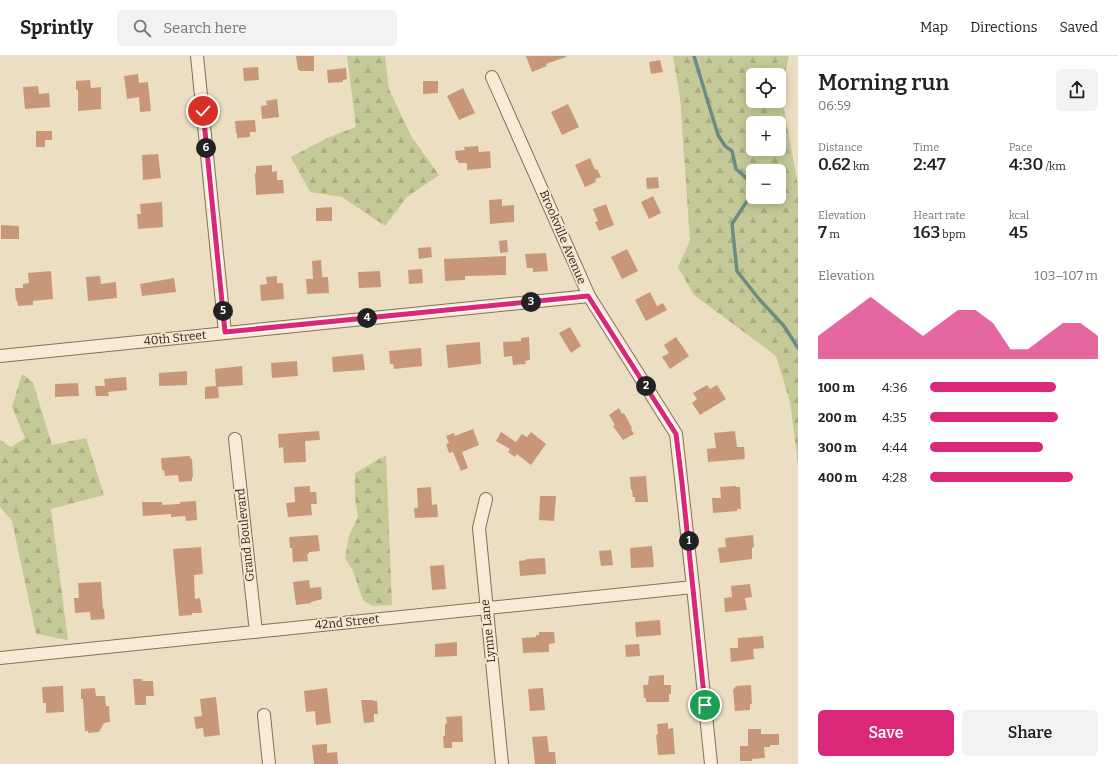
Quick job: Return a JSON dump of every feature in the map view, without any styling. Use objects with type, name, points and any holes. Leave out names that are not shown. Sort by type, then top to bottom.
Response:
[{"type":"street","points":[[197,56],[225,332]]},
{"type":"street","name":"Brookville Avenue","points":[[492,77],[588,296],[676,434],[711,764]]},
{"type":"street","name":"40th Street","points":[[0,356],[588,296]]},
{"type":"street","name":"Grand Boulevard","points":[[235,438],[256,632]]},
{"type":"street","name":"Lynne Lane","points":[[486,499],[479,528],[502,764]]},
{"type":"street","name":"42nd Street","points":[[0,658],[693,587]]},
{"type":"street","points":[[264,715],[269,764]]},
{"type":"green space","points":[[347,56],[385,56],[389,89],[411,136],[439,175],[407,197],[385,226],[342,197],[310,192],[291,157],[327,138],[356,127]]},
{"type":"green space","points":[[673,56],[789,56],[786,70],[786,68],[746,68],[746,108],[784,108],[785,116],[746,116],[746,156],[786,156],[786,120],[798,185],[798,464],[790,402],[776,356],[694,295],[678,267],[690,241],[680,97]]},
{"type":"green space","points":[[22,374],[33,382],[52,445],[86,438],[104,495],[51,509],[68,640],[36,634],[12,521],[0,507],[0,440],[11,447],[25,438],[12,407]]},
{"type":"green space","points":[[386,455],[392,605],[372,606],[363,600],[353,571],[345,558],[349,536],[358,517],[355,499],[355,473]]},
{"type":"building","points":[[296,56],[314,56],[314,71],[298,70]]},
{"type":"building","points":[[526,56],[566,57],[546,64],[547,66],[532,72]]},
{"type":"building","points":[[660,60],[663,72],[651,74],[649,62]]},
{"type":"building","points":[[258,67],[259,80],[244,81],[243,68]]},
{"type":"building","points":[[346,68],[347,79],[343,80],[343,82],[328,83],[327,70]]},
{"type":"building","points":[[138,74],[139,83],[148,82],[151,111],[140,112],[139,97],[127,99],[124,76]]},
{"type":"building","points":[[90,80],[91,88],[101,87],[101,109],[78,111],[78,90],[76,90],[76,81]]},
{"type":"building","points":[[423,81],[438,81],[438,93],[423,94]]},
{"type":"building","points":[[38,86],[39,94],[49,93],[50,107],[25,109],[23,87]]},
{"type":"building","points":[[463,88],[475,113],[459,120],[447,96]]},
{"type":"building","points":[[277,99],[279,117],[262,119],[261,106],[267,105],[266,101]]},
{"type":"building","points":[[568,104],[579,127],[562,135],[551,112]]},
{"type":"building","points":[[255,120],[256,132],[250,132],[250,137],[237,138],[235,121]]},
{"type":"building","points":[[36,131],[52,131],[52,140],[45,140],[45,147],[36,147]]},
{"type":"building","points":[[478,146],[479,152],[490,151],[491,168],[467,170],[467,163],[458,163],[458,160],[456,160],[455,151],[465,150],[464,147]]},
{"type":"building","points":[[158,154],[161,178],[143,180],[142,155]]},
{"type":"building","points":[[590,158],[595,170],[597,169],[601,177],[595,179],[596,182],[585,187],[575,165]]},
{"type":"building","points":[[272,165],[272,172],[277,171],[277,180],[283,180],[284,193],[256,195],[256,166]]},
{"type":"building","points":[[658,177],[659,188],[647,189],[646,178]]},
{"type":"building","points":[[653,196],[661,213],[649,219],[641,202]]},
{"type":"building","points":[[502,199],[502,206],[514,205],[514,222],[490,224],[489,200]]},
{"type":"building","points":[[162,202],[163,227],[138,229],[137,214],[141,214],[140,204]]},
{"type":"building","points":[[606,204],[614,225],[599,231],[595,222],[598,221],[593,209]]},
{"type":"building","points":[[332,207],[332,221],[316,221],[316,208]]},
{"type":"building","points":[[1,225],[19,226],[19,239],[1,239]]},
{"type":"building","points":[[507,240],[508,252],[500,253],[499,241]]},
{"type":"building","points":[[431,247],[432,257],[419,259],[418,248]]},
{"type":"building","points":[[627,249],[638,271],[622,279],[611,257]]},
{"type":"building","points":[[546,253],[548,271],[533,272],[533,268],[527,268],[525,254]]},
{"type":"building","points":[[506,256],[506,275],[465,276],[465,280],[445,281],[444,259]]},
{"type":"building","points":[[321,260],[322,277],[328,277],[329,293],[307,294],[306,279],[313,279],[312,261]]},
{"type":"building","points":[[422,269],[423,283],[409,284],[408,270]]},
{"type":"building","points":[[51,271],[53,299],[33,301],[33,305],[18,306],[15,288],[23,288],[23,284],[29,283],[28,273]]},
{"type":"building","points":[[380,271],[381,287],[359,288],[358,272]]},
{"type":"building","points":[[100,276],[101,284],[116,282],[117,298],[88,301],[86,277]]},
{"type":"building","points":[[277,276],[277,283],[283,283],[284,299],[261,301],[260,285],[267,284],[266,277]]},
{"type":"building","points":[[174,278],[176,292],[142,296],[140,284]]},
{"type":"building","points":[[650,292],[657,306],[663,303],[667,310],[646,321],[635,300]]},
{"type":"building","points":[[570,327],[581,346],[571,353],[559,333]]},
{"type":"building","points":[[529,337],[530,360],[525,361],[526,364],[513,365],[512,356],[504,357],[503,342],[521,341],[521,338]]},
{"type":"building","points":[[676,337],[689,356],[670,369],[662,357],[669,353],[664,345]]},
{"type":"building","points":[[480,342],[481,364],[448,368],[446,345]]},
{"type":"building","points":[[421,348],[422,366],[394,369],[393,364],[390,364],[389,351]]},
{"type":"building","points":[[363,354],[365,370],[333,372],[332,357]]},
{"type":"building","points":[[297,361],[298,376],[272,378],[271,363]]},
{"type":"building","points":[[242,366],[243,385],[218,387],[219,398],[205,399],[205,387],[216,386],[215,369]]},
{"type":"building","points":[[187,371],[187,385],[159,386],[159,373]]},
{"type":"building","points":[[126,377],[127,390],[108,392],[109,396],[96,396],[95,386],[105,386],[104,379]]},
{"type":"building","points":[[78,383],[79,396],[55,397],[55,384]]},
{"type":"building","points":[[707,385],[710,389],[717,385],[726,399],[700,415],[692,403],[697,399],[693,393]]},
{"type":"building","points":[[619,408],[622,414],[624,413],[634,434],[623,440],[613,426],[615,425],[609,415]]},
{"type":"building","points":[[473,429],[479,445],[462,452],[468,468],[461,471],[453,452],[449,453],[446,444],[449,443],[446,436],[454,433],[455,436]]},
{"type":"building","points":[[319,431],[320,440],[305,441],[306,462],[284,463],[283,447],[279,448],[278,434]]},
{"type":"building","points":[[735,431],[737,447],[744,447],[745,459],[708,462],[707,449],[716,448],[714,433]]},
{"type":"building","points":[[501,432],[516,442],[522,434],[527,437],[531,432],[546,444],[531,465],[517,454],[515,457],[508,452],[510,449],[496,441]]},
{"type":"building","points":[[190,456],[190,459],[192,458],[192,481],[179,482],[178,475],[165,476],[164,470],[162,470],[161,458]]},
{"type":"building","points":[[646,476],[648,502],[635,502],[635,497],[633,497],[631,490],[630,477]]},
{"type":"building","points":[[310,486],[310,492],[316,492],[317,504],[311,504],[312,515],[288,517],[286,503],[295,502],[294,487]]},
{"type":"building","points":[[431,487],[432,505],[437,504],[438,517],[415,518],[414,508],[418,508],[417,488]]},
{"type":"building","points":[[720,487],[740,487],[741,509],[737,509],[737,511],[713,513],[712,498],[721,498]]},
{"type":"building","points":[[540,496],[556,496],[554,521],[539,520]]},
{"type":"building","points":[[196,501],[197,520],[186,521],[185,516],[171,517],[171,514],[143,516],[142,502],[162,502],[162,505]]},
{"type":"building","points":[[318,535],[320,551],[309,552],[309,554],[307,554],[308,561],[293,562],[292,548],[290,548],[289,537]]},
{"type":"building","points":[[753,535],[754,547],[752,548],[752,559],[720,563],[718,548],[726,547],[725,538]]},
{"type":"building","points":[[652,546],[654,567],[631,568],[630,548]]},
{"type":"building","points":[[201,547],[203,574],[194,575],[195,599],[200,598],[202,613],[192,613],[192,615],[179,616],[173,549]]},
{"type":"building","points":[[611,550],[613,565],[601,566],[599,551]]},
{"type":"building","points":[[545,558],[546,574],[520,576],[519,561]]},
{"type":"building","points":[[444,565],[446,589],[432,590],[430,566]]},
{"type":"building","points":[[309,580],[310,588],[321,587],[322,599],[311,603],[296,605],[293,582]]},
{"type":"building","points":[[101,582],[105,619],[91,620],[90,612],[75,613],[74,598],[79,598],[78,583]]},
{"type":"building","points":[[750,584],[752,597],[745,598],[747,610],[725,612],[724,598],[732,597],[731,586]]},
{"type":"building","points":[[660,620],[661,635],[636,637],[635,622]]},
{"type":"building","points":[[539,632],[554,632],[555,643],[549,644],[549,652],[523,653],[522,638],[536,637],[536,635],[539,635]]},
{"type":"building","points":[[763,636],[764,648],[753,649],[754,659],[731,662],[730,648],[738,648],[738,638]]},
{"type":"building","points":[[457,642],[457,656],[435,657],[435,644]]},
{"type":"building","points":[[639,644],[640,656],[626,657],[625,645]]},
{"type":"building","points":[[664,675],[664,685],[671,685],[669,702],[646,702],[646,698],[644,698],[643,685],[648,685],[649,676]]},
{"type":"building","points":[[133,679],[153,681],[154,696],[146,696],[146,705],[135,705]]},
{"type":"building","points":[[751,685],[752,704],[750,704],[750,710],[735,711],[733,690],[736,686]]},
{"type":"building","points":[[63,686],[64,712],[46,713],[46,703],[43,703],[42,687]]},
{"type":"building","points":[[95,688],[96,696],[105,696],[106,706],[109,706],[110,722],[104,723],[99,732],[88,733],[88,731],[85,731],[81,689]]},
{"type":"building","points":[[327,688],[331,723],[316,725],[315,711],[306,712],[304,691]]},
{"type":"building","points":[[543,688],[545,710],[530,711],[528,689]]},
{"type":"building","points":[[216,697],[220,735],[204,737],[203,728],[196,729],[194,717],[202,716],[200,699]]},
{"type":"building","points":[[361,700],[377,701],[378,714],[374,714],[374,722],[364,723]]},
{"type":"building","points":[[462,716],[463,742],[452,742],[452,748],[444,748],[443,736],[445,736],[445,724],[447,723],[446,717]]},
{"type":"building","points":[[668,723],[668,729],[673,728],[675,754],[658,755],[656,735],[658,734],[657,724]]},
{"type":"building","points":[[748,729],[761,729],[761,734],[779,734],[779,745],[764,747],[765,758],[752,759],[752,761],[740,761],[740,746],[748,746]]},
{"type":"building","points":[[547,736],[549,752],[555,752],[556,764],[535,764],[532,737]]},
{"type":"building","points":[[327,744],[327,753],[337,752],[338,764],[314,764],[312,745]]},
{"type":"waterway","points":[[694,56],[718,135],[725,146],[732,151],[736,169],[746,178]]},
{"type":"waterway","points":[[746,203],[732,224],[737,271],[759,299],[784,326],[798,348]]},
{"type":"route","points":[[203,111],[225,332],[588,296],[676,434],[705,705]]}]
